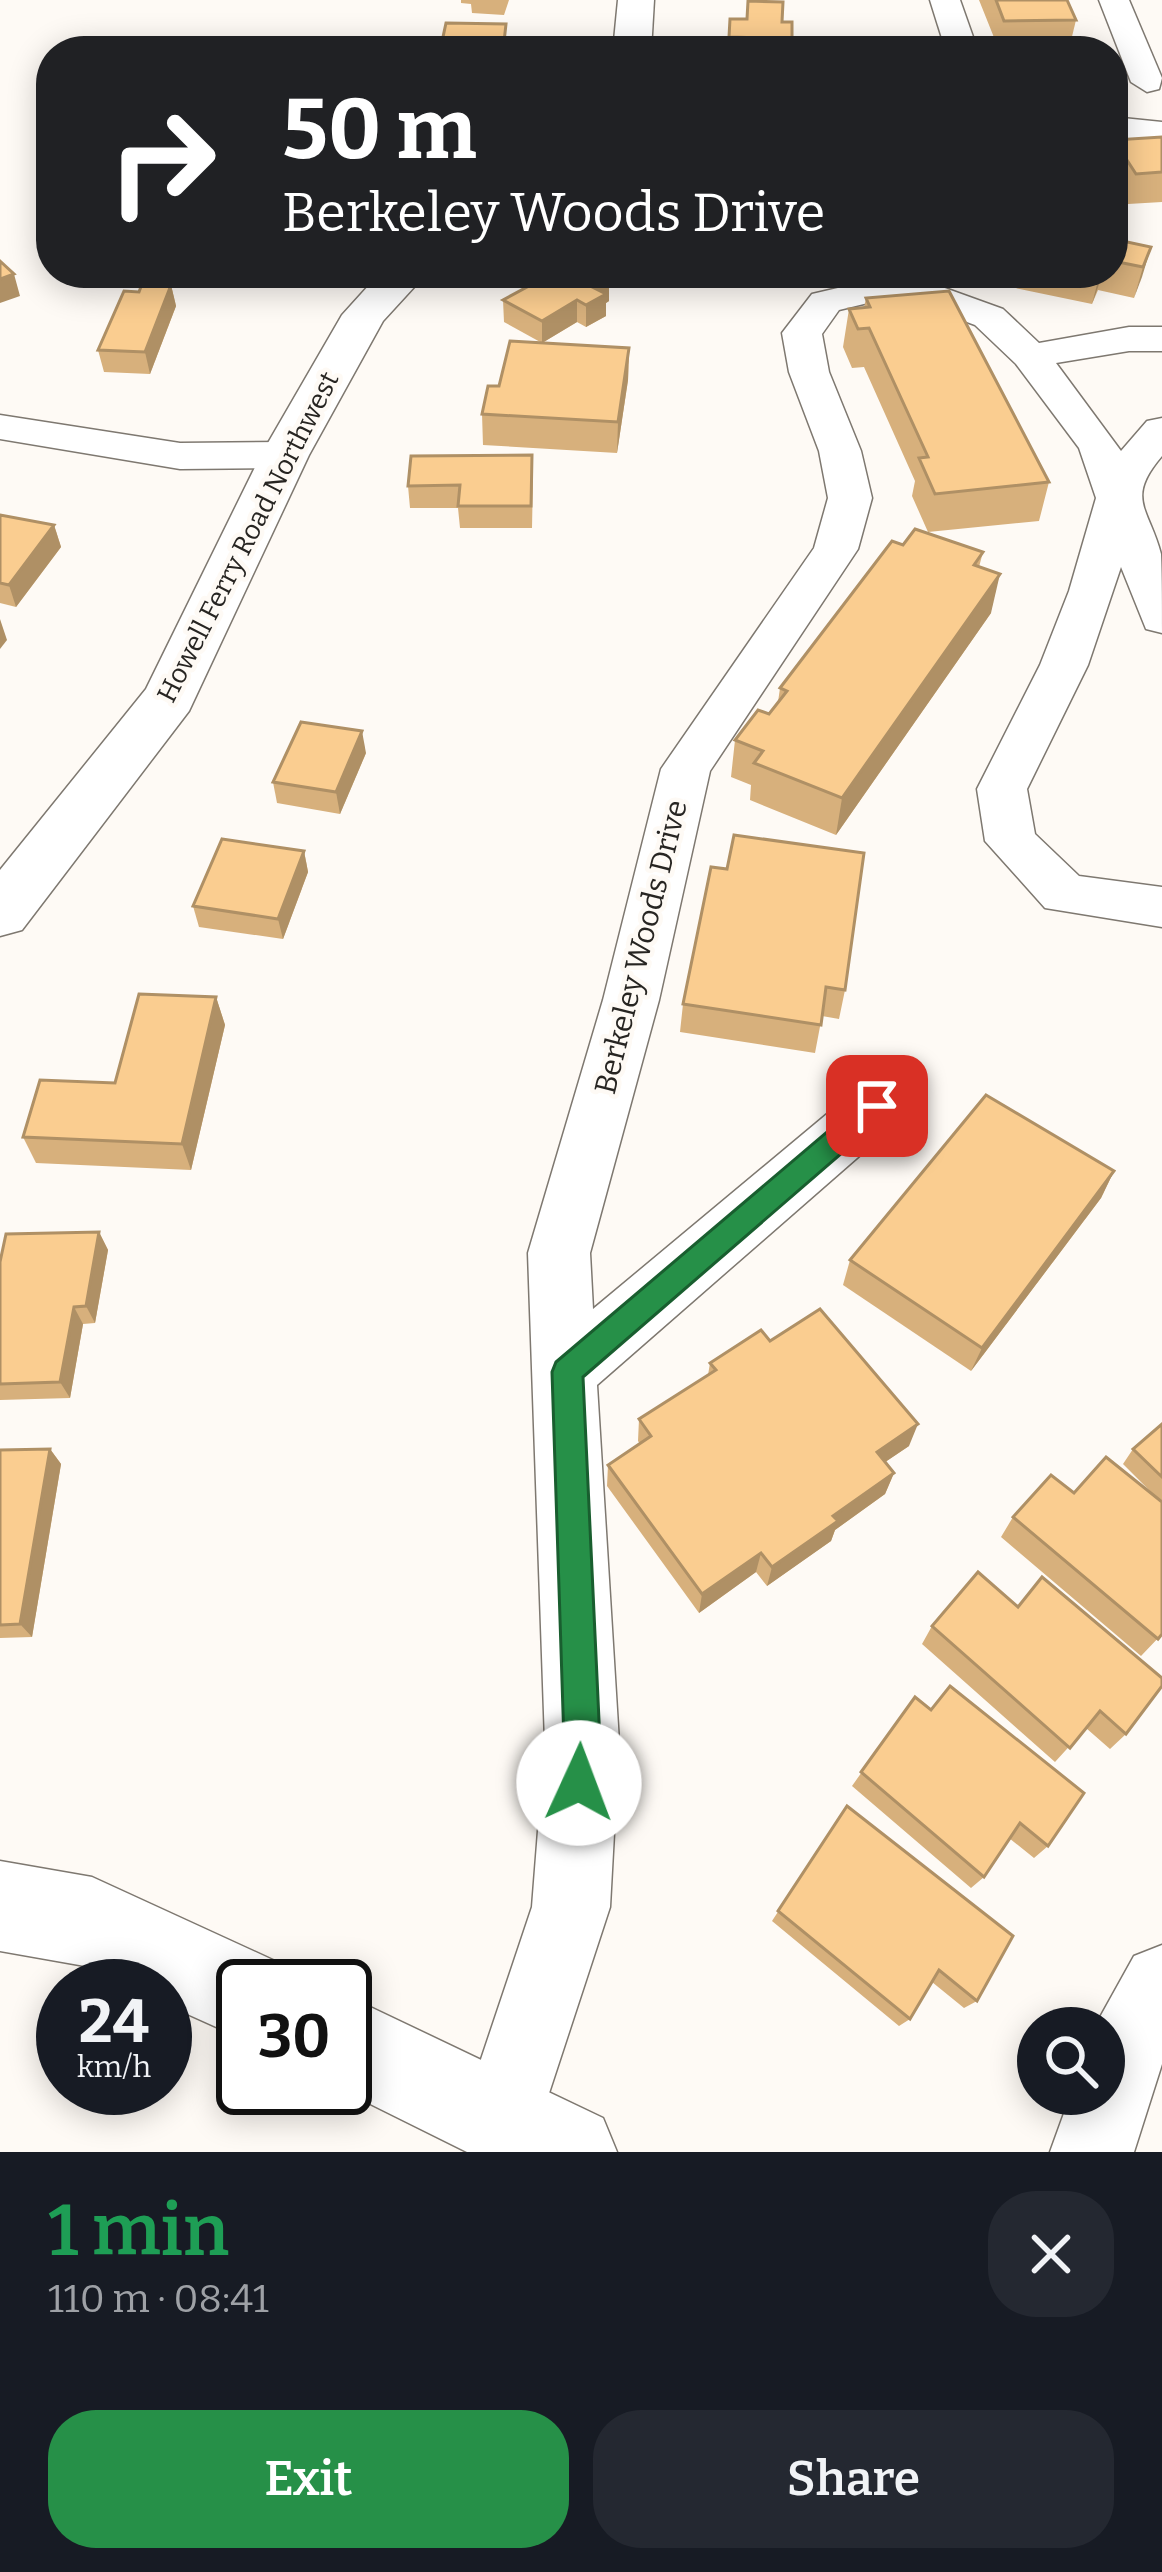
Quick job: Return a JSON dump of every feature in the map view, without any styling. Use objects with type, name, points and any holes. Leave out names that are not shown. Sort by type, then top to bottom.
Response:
[{"type":"street","points":[[633,36],[636,0]]},
{"type":"street","points":[[945,0],[957,36]]},
{"type":"street","points":[[1114,0],[1125,36]]},
{"type":"street","points":[[1128,44],[1140,82]]},
{"type":"street","points":[[1128,129],[1162,132]]},
{"type":"street","name":"Howell Ferry Road Northwest","points":[[0,913],[170,698],[284,455],[364,315],[390,288]]},
{"type":"street","name":"Berkeley Woods Drive","points":[[536,2134],[571,1907],[582,1742],[559,1253],[631,1000],[686,769],[836,549],[850,498],[840,451],[809,372],[802,334],[826,302],[868,292],[929,295],[989,316],[1030,356],[1100,447],[1162,618]]},
{"type":"street","points":[[1030,356],[1129,339],[1162,339]]},
{"type":"street","points":[[0,427],[180,456],[284,455]]},
{"type":"street","points":[[1162,430],[1125,473],[1092,591],[1064,665],[1002,788],[1011,841],[1064,894],[1162,907]]},
{"type":"street","points":[[567,1372],[877,1106]]},
{"type":"street","points":[[0,1906],[92,1922],[216,1981]]},
{"type":"street","points":[[1092,2152],[1131,2036],[1162,1984]]},
{"type":"street","points":[[372,2055],[536,2134]]},
{"type":"building","points":[[996,0],[1067,0],[1076,20],[1004,21]]},
{"type":"building","points":[[748,1],[783,2],[782,22],[792,22],[792,36],[729,36],[730,19],[747,19]]},
{"type":"building","points":[[446,23],[506,24],[505,36],[443,36]]},
{"type":"building","points":[[1162,137],[1162,172],[1136,174],[1128,162],[1128,139]]},
{"type":"building","points":[[1128,242],[1151,247],[1143,267],[1128,264]]},
{"type":"building","points":[[0,261],[14,274],[0,279]]},
{"type":"building","points":[[140,288],[170,288],[145,352],[98,350],[124,291],[139,292]]},
{"type":"building","points":[[525,288],[594,288],[606,294],[586,305],[577,300],[542,321],[503,300]]},
{"type":"building","points":[[949,291],[1049,482],[935,494],[919,458],[928,457],[869,328],[858,329],[849,309],[870,307],[866,298]]},
{"type":"building","points":[[510,341],[629,348],[618,422],[482,414],[488,386],[499,386]]},
{"type":"building","points":[[532,455],[531,506],[458,506],[460,485],[408,486],[411,456]]},
{"type":"building","points":[[0,515],[54,525],[9,585],[0,583]]},
{"type":"building","points":[[915,529],[983,552],[974,565],[1000,574],[842,798],[754,763],[763,751],[735,740],[758,710],[769,714],[787,691],[780,688],[892,541],[903,545]]},
{"type":"building","points":[[301,722],[362,731],[336,792],[273,782]]},
{"type":"building","points":[[734,835],[864,853],[845,990],[826,987],[821,1025],[683,1004],[711,867],[727,869]]},
{"type":"building","points":[[222,839],[304,851],[278,919],[193,906]]},
{"type":"building","points":[[139,994],[216,997],[182,1144],[23,1137],[40,1080],[115,1083]]},
{"type":"building","points":[[986,1095],[1114,1171],[982,1348],[850,1260]]},
{"type":"building","points":[[99,1232],[86,1306],[74,1307],[60,1382],[0,1384],[0,1262],[6,1234]]},
{"type":"building","points":[[820,1309],[918,1424],[877,1452],[894,1473],[833,1516],[838,1521],[772,1567],[761,1553],[702,1594],[608,1465],[651,1436],[639,1419],[716,1370],[710,1363],[761,1330],[770,1341]]},
{"type":"building","points":[[1162,1424],[1162,1477],[1133,1449]]},
{"type":"building","points":[[50,1449],[20,1624],[0,1625],[0,1450]]},
{"type":"building","points":[[1106,1457],[1162,1502],[1162,1634],[1158,1639],[1013,1517],[1051,1475],[1074,1493]]},
{"type":"building","points":[[978,1572],[1018,1607],[1042,1577],[1162,1678],[1162,1686],[1126,1734],[1100,1711],[1070,1748],[932,1626]]},
{"type":"building","points":[[950,1686],[1084,1793],[1048,1846],[1020,1823],[984,1877],[861,1772],[915,1697],[931,1710]]},
{"type":"building","points":[[847,1806],[1013,1936],[977,2001],[939,1970],[910,2019],[778,1911]]},
{"type":"route","points":[[579,1783],[582,1742],[567,1372],[877,1106]]}]
